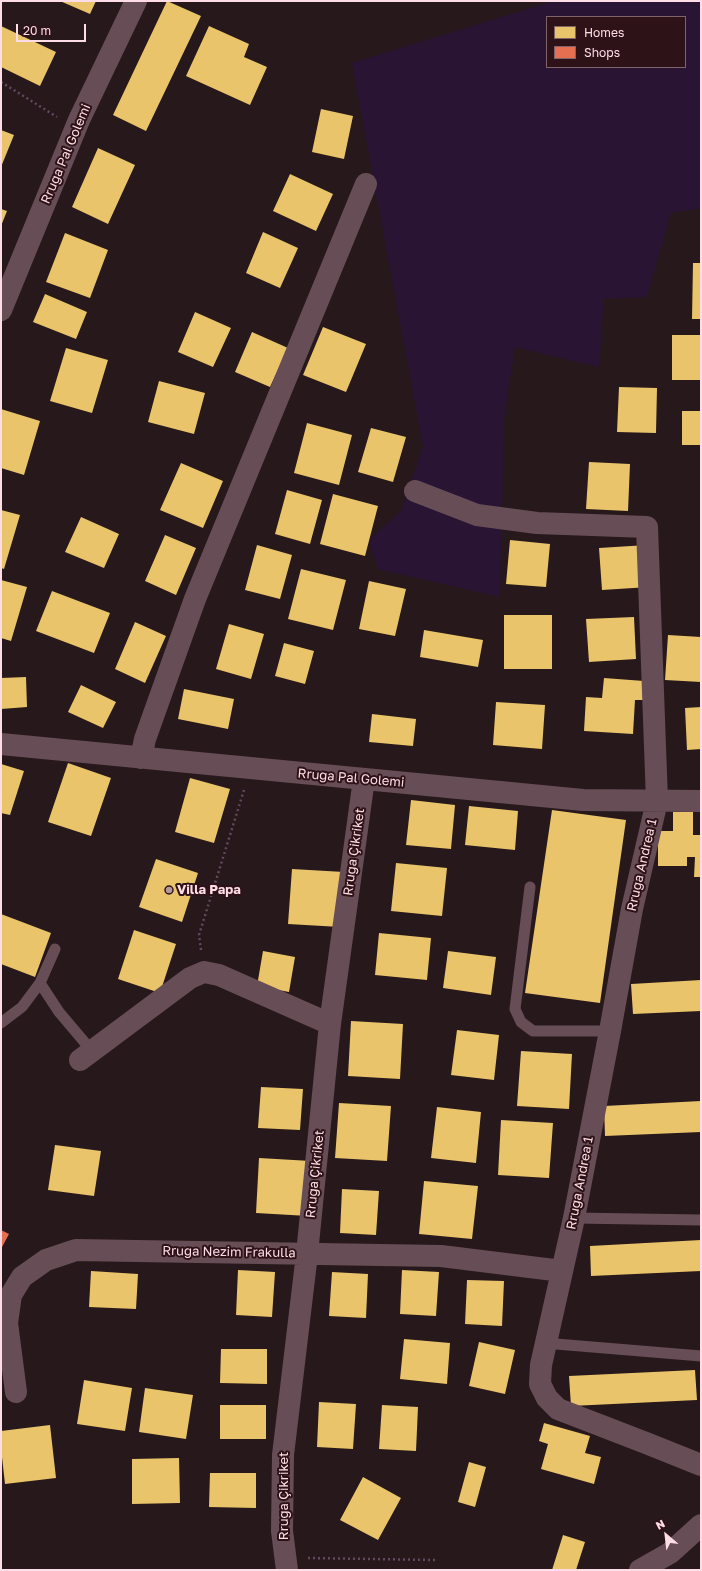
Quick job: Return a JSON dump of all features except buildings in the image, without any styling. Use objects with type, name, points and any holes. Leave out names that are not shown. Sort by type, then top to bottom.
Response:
[{"type":"street","name":"Rruga Pal Golemi","points":[[1,310],[75,128],[136,1]]},
{"type":"street","points":[[141,758],[145,739],[195,599],[366,184]]},
{"type":"street","name":"Rruga Andrea 1","points":[[416,491],[477,515],[537,523],[647,527],[657,801],[632,909],[574,1218],[544,1343],[540,1384],[547,1398],[558,1409],[701,1465]]},
{"type":"street","name":"Rruga Pal Golemi","points":[[1,744],[583,800],[701,801]]},
{"type":"street","name":"Rruga Çikriket","points":[[286,1564],[282,1531],[283,1455],[307,1254],[330,1024],[364,779]]},
{"type":"street","points":[[86,1056],[190,978],[204,972],[219,975],[330,1024]]},
{"type":"street","name":"Rruga Nezim Frakulla","points":[[16,1392],[7,1323],[11,1295],[22,1277],[46,1260],[76,1250],[441,1256],[562,1270]]},
{"type":"street","points":[[640,1570],[670,1553],[701,1525]]},
{"type":"lane","points":[[530,887],[515,1009],[520,1022],[533,1030],[610,1031]]},
{"type":"lane","points":[[1,1023],[22,1007],[40,983],[55,949]]},
{"type":"lane","points":[[40,983],[86,1056]]},
{"type":"lane","points":[[574,1218],[701,1220]]},
{"type":"lane","points":[[544,1343],[701,1356]]},
{"type":"path","points":[[1,82],[75,128]]},
{"type":"path","points":[[204,972],[199,935],[251,768]]},
{"type":"path","points":[[286,1564],[435,1560]]},
{"type":"shaded area","points":[[554,1],[701,1],[701,208],[671,213],[647,297],[604,299],[599,367],[515,347],[504,420],[500,597],[378,569],[369,540],[401,511],[423,447],[352,63]]},
{"type":"place","name":"Villa Papa","points":[[169,890]]}]
